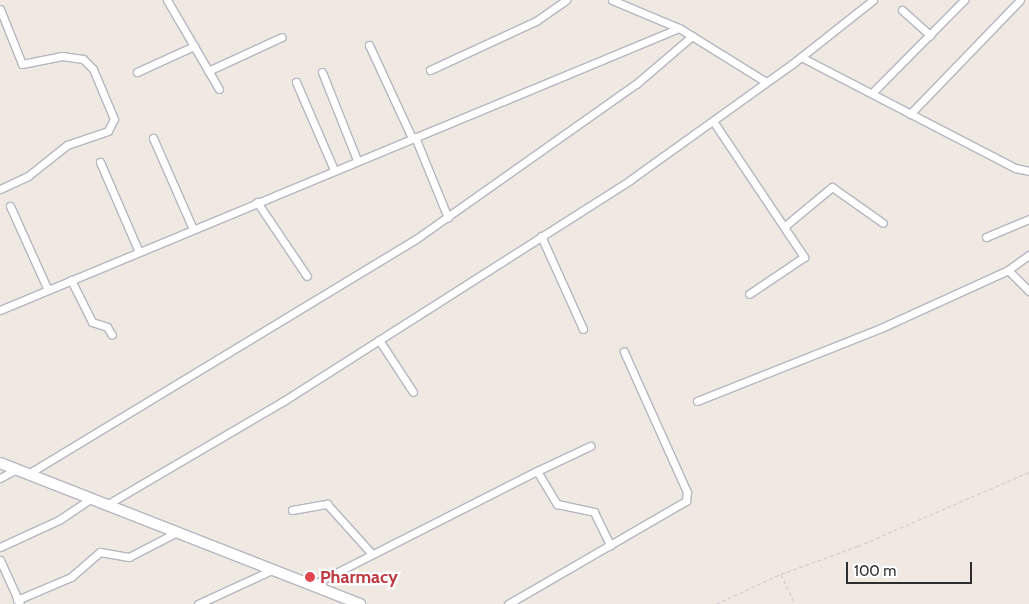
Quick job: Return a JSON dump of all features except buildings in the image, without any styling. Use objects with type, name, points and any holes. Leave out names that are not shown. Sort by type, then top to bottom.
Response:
[{"type":"main road","points":[[0,463],[314,584],[360,604]]},
{"type":"street","points":[[167,0],[219,89]]},
{"type":"street","points":[[430,70],[536,21],[566,0]]},
{"type":"street","points":[[612,0],[679,28],[766,82]]},
{"type":"street","points":[[108,504],[379,340],[638,175],[802,56],[873,0]]},
{"type":"street","points":[[872,93],[964,0]]},
{"type":"street","points":[[910,114],[1020,0]]},
{"type":"street","points":[[0,9],[22,64],[62,56],[82,59],[93,69],[114,118],[108,131],[67,145],[28,176],[0,189]]},
{"type":"street","points":[[902,10],[930,35]]},
{"type":"street","points":[[0,310],[357,160],[679,28]]},
{"type":"street","points":[[28,474],[278,321],[354,279],[448,218],[636,84],[692,36]]},
{"type":"street","points":[[208,71],[282,37]]},
{"type":"street","points":[[137,72],[194,46]]},
{"type":"street","points":[[369,46],[414,137],[448,218]]},
{"type":"street","points":[[802,56],[1015,168],[1029,171]]},
{"type":"street","points":[[322,72],[357,160]]},
{"type":"street","points":[[296,82],[334,170]]},
{"type":"street","points":[[713,121],[785,226],[803,260],[749,294]]},
{"type":"street","points":[[153,138],[193,229]]},
{"type":"street","points":[[100,162],[139,252]]},
{"type":"street","points":[[785,226],[832,187],[883,223]]},
{"type":"street","points":[[257,202],[307,276]]},
{"type":"street","points":[[10,206],[48,290]]},
{"type":"street","points":[[986,237],[1029,219]]},
{"type":"street","points":[[541,236],[583,329]]},
{"type":"street","points":[[697,401],[819,354],[1008,270],[1029,255]]},
{"type":"street","points":[[1008,270],[1029,291]]},
{"type":"street","points":[[71,280],[92,322],[107,328],[112,335]]},
{"type":"street","points":[[379,340],[413,392]]},
{"type":"street","points":[[508,604],[686,501],[687,497],[624,352]]},
{"type":"street","points":[[314,584],[590,446]]},
{"type":"street","points":[[0,478],[15,470]]},
{"type":"street","points":[[537,471],[557,504],[594,512],[610,545]]},
{"type":"street","points":[[0,547],[58,520],[92,498]]},
{"type":"street","points":[[292,510],[327,504],[372,554]]},
{"type":"street","points":[[0,560],[18,602],[70,577],[100,552],[128,557],[177,532]]},
{"type":"street","points":[[199,604],[274,569]]},
{"type":"path","points":[[716,604],[781,574],[858,546],[1029,472]]},
{"type":"path","points":[[781,574],[795,604]]},
{"type":"place","name":"Pharmacy","points":[[310,577]]}]
